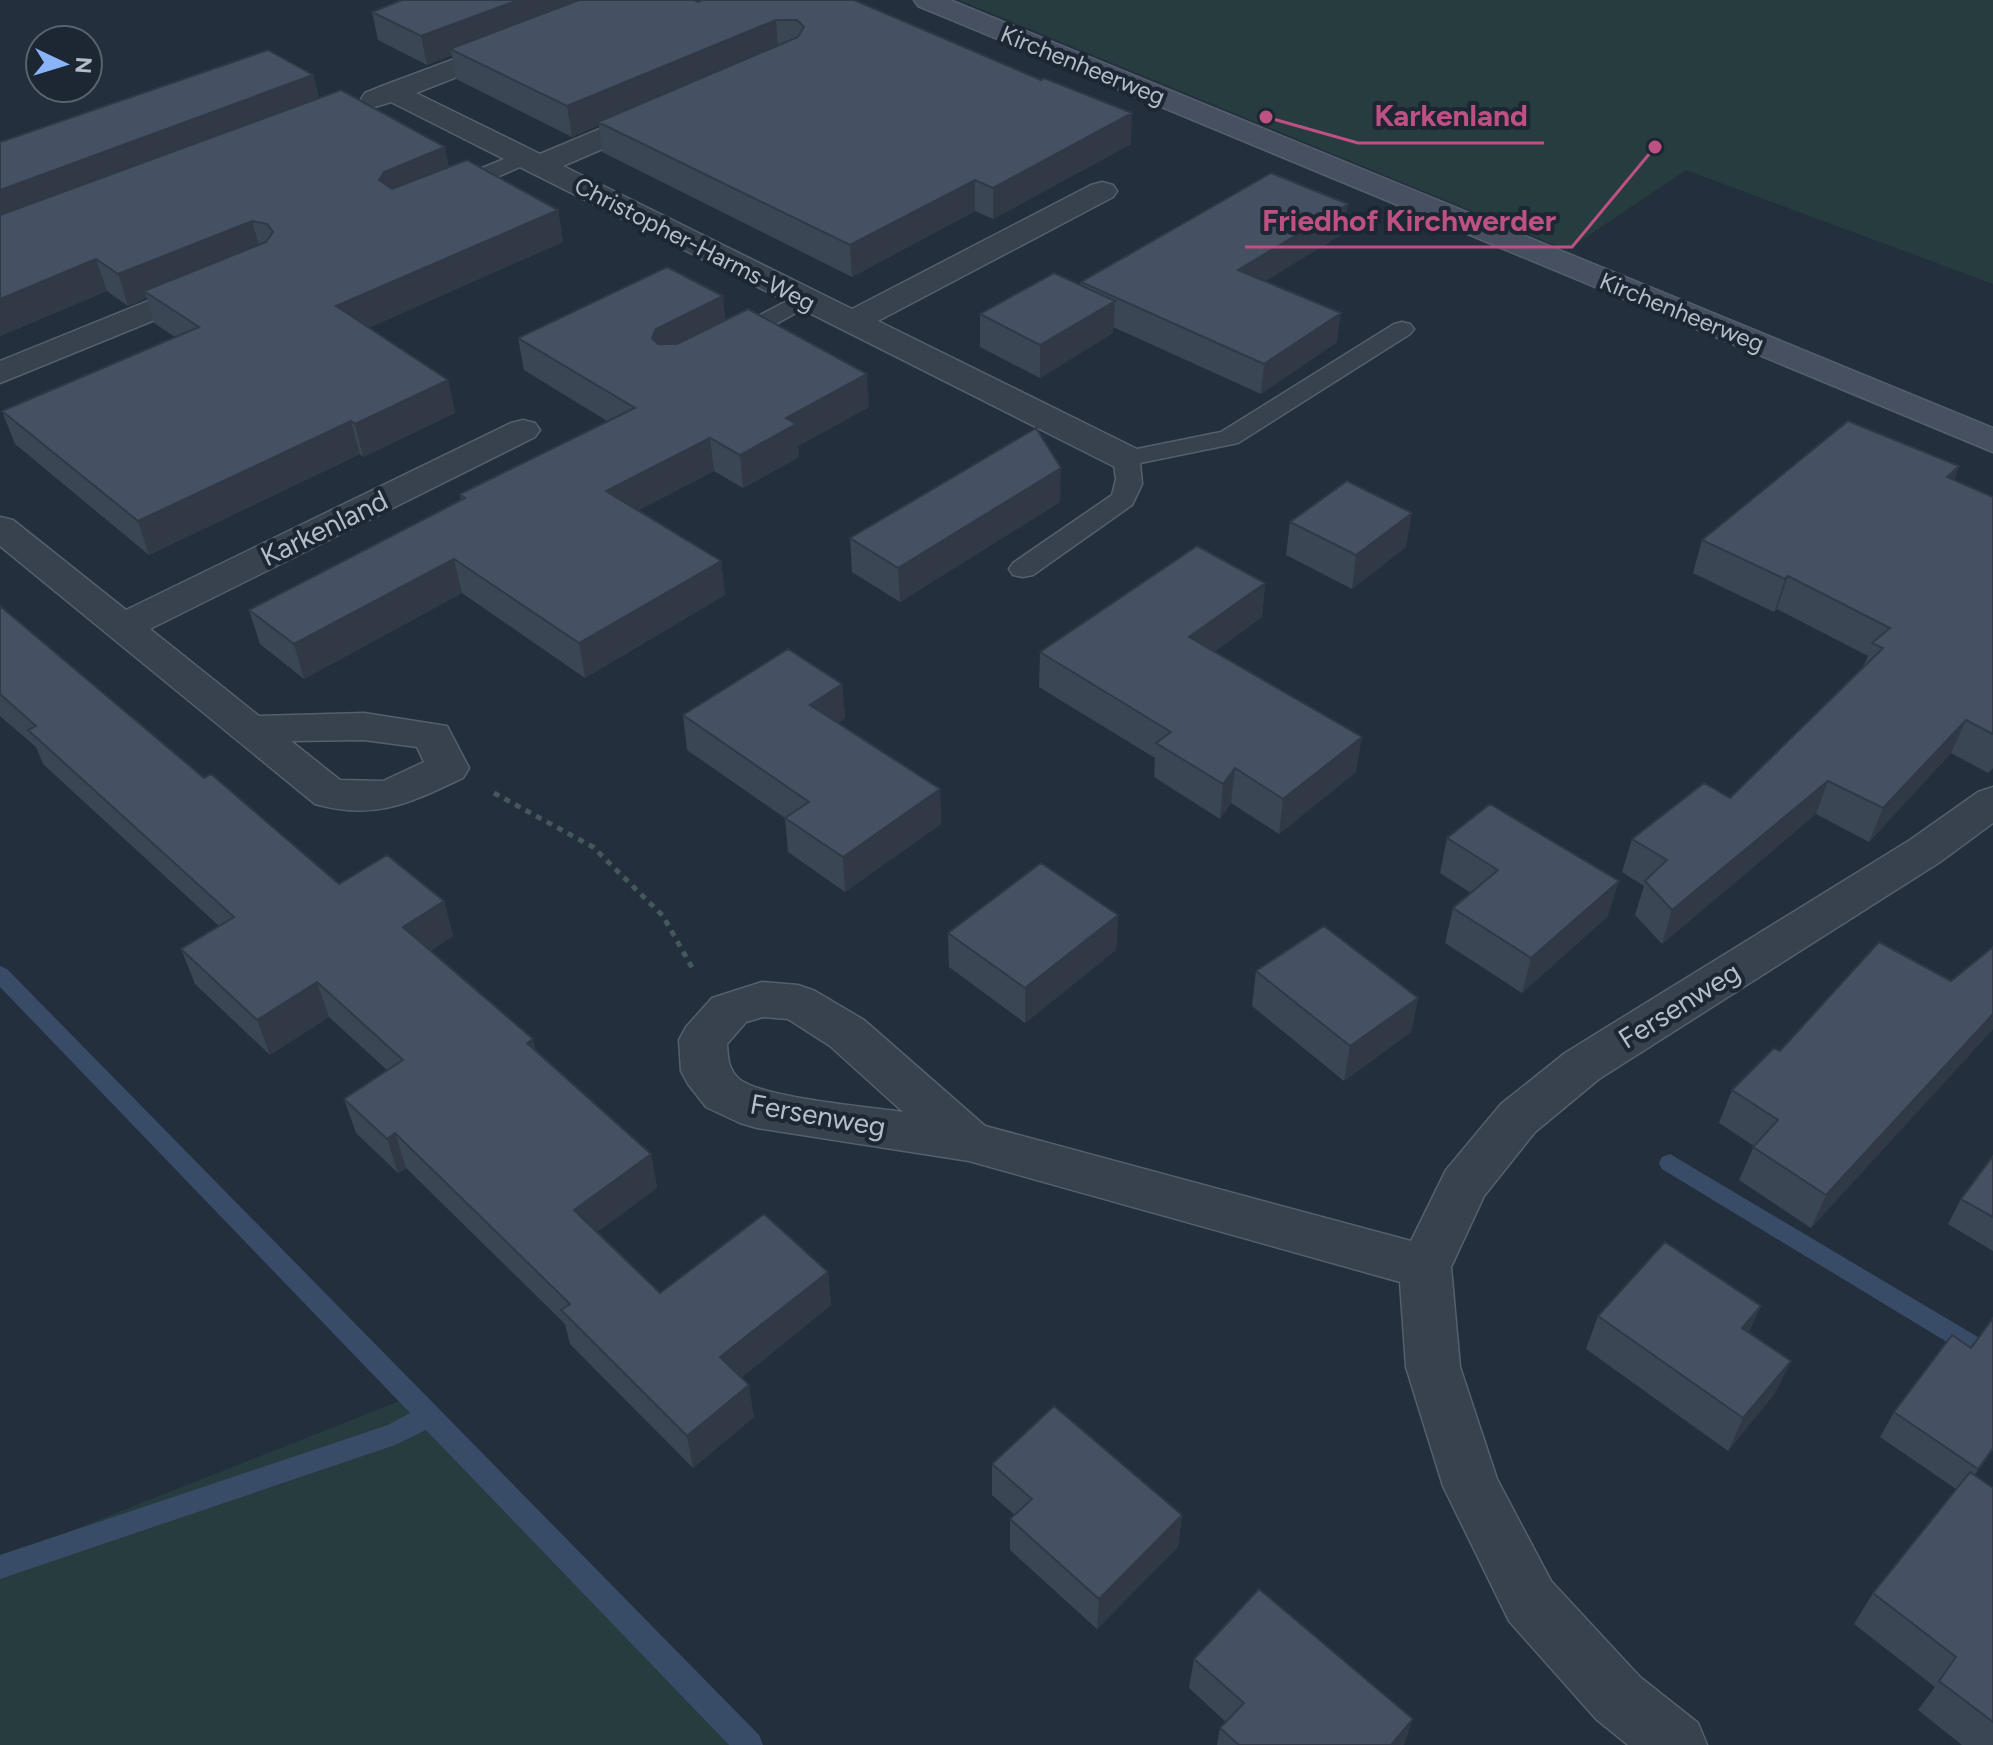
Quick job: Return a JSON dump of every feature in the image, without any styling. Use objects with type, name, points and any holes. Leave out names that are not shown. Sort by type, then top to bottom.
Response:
[{"type":"main road","name":"Kirchenheerweg","points":[[927,0],[1993,441]]},
{"type":"street","points":[[348,109],[541,35]]},
{"type":"street","name":"Christopher-Harms-Weg","points":[[392,92],[1126,458]]},
{"type":"street","name":"Christopher-Harms-Weg","points":[[531,161],[686,102]]},
{"type":"street","name":"Christopher-Harms-Weg","points":[[850,323],[1102,191]]},
{"type":"street","points":[[0,373],[233,277]]},
{"type":"street","name":"Karkenland","points":[[125,626],[523,430]]},
{"type":"street","points":[[0,528],[330,794],[388,796],[448,768],[432,736],[383,726],[313,725],[251,730]]},
{"type":"street","name":"Fersenweg","points":[[1676,1745],[1618,1698],[1530,1601],[1471,1486],[1433,1367],[1425,1267],[1464,1184],[1529,1109],[1582,1066],[1925,851],[1993,802]]},
{"type":"street","name":"Fersenweg","points":[[969,1141],[847,1033],[798,1003],[762,999],[729,1010],[703,1040],[705,1071],[723,1094],[757,1109],[969,1141],[1425,1267]]},
{"type":"lane","points":[[430,198],[531,161]]},
{"type":"lane","points":[[713,348],[804,299]]},
{"type":"lane","points":[[1023,569],[1123,499],[1130,486],[1126,458],[1229,438],[1402,329]]},
{"type":"path","points":[[448,768],[593,847],[663,916],[697,976],[729,1010]]},
{"type":"green space","points":[[959,0],[1993,0],[1993,284],[1686,170],[1567,250]]},
{"type":"green space","points":[[412,1396],[729,1745],[0,1745],[0,1559]]},
{"type":"building","points":[[402,0],[518,0],[421,36],[372,12]]},
{"type":"building","points":[[579,0],[854,0],[1041,80],[1044,78],[1132,113],[993,188],[975,180],[850,245],[598,122],[798,37],[804,27],[797,20],[776,20],[567,106],[450,49]]},
{"type":"building","points":[[268,50],[313,75],[0,190],[0,142]]},
{"type":"building","points":[[341,90],[445,147],[384,172],[379,180],[392,189],[467,160],[558,210],[336,306],[448,380],[355,424],[351,421],[138,521],[2,411],[199,327],[144,291],[266,242],[273,232],[267,224],[252,221],[118,274],[96,259],[0,299],[0,215]]},
{"type":"building","points":[[1271,173],[1348,204],[1238,270],[1341,313],[1264,364],[1081,282]]},
{"type":"building","points":[[667,267],[723,296],[656,329],[652,338],[658,344],[677,344],[748,309],[867,374],[786,418],[796,424],[740,455],[710,438],[606,491],[721,561],[579,643],[454,559],[294,644],[249,610],[465,498],[460,494],[635,408],[518,338]]},
{"type":"building","points":[[1054,273],[1115,301],[1040,345],[980,314]]},
{"type":"building","points":[[1848,421],[1959,466],[1947,477],[1993,497],[1993,734],[1966,720],[1883,808],[1828,781],[1672,910],[1645,881],[1667,860],[1632,839],[1704,783],[1730,798],[1883,648],[1872,643],[1890,628],[1788,576],[1785,579],[1702,540]]},
{"type":"building","points":[[1036,428],[1061,468],[898,568],[850,538]]},
{"type":"building","points":[[1347,481],[1412,513],[1356,555],[1290,522]]},
{"type":"building","points":[[1197,546],[1265,583],[1189,637],[1362,737],[1283,799],[1235,768],[1223,784],[1156,743],[1171,732],[1040,652]]},
{"type":"building","points":[[0,606],[204,778],[211,774],[339,884],[387,855],[444,901],[403,927],[533,1039],[527,1043],[651,1154],[574,1210],[660,1293],[764,1214],[828,1272],[720,1357],[749,1385],[687,1436],[561,1310],[570,1304],[395,1133],[387,1139],[344,1099],[403,1060],[317,982],[257,1020],[181,949],[234,917],[28,730],[36,726],[0,694]]},
{"type":"building","points":[[788,649],[842,684],[810,705],[940,789],[843,857],[785,818],[809,802],[683,715]]},
{"type":"building","points":[[1490,804],[1619,881],[1531,958],[1453,908],[1498,870],[1447,838]]},
{"type":"building","points":[[1041,863],[1118,915],[1025,988],[948,933]]},
{"type":"building","points":[[1324,926],[1418,998],[1350,1046],[1256,971]]},
{"type":"building","points":[[1879,942],[1951,981],[1993,947],[1993,1014],[1826,1195],[1753,1147],[1778,1120],[1732,1090],[1774,1048],[1780,1051]]},
{"type":"building","points":[[1993,1156],[1993,1217],[1961,1199]]},
{"type":"building","points":[[1665,1242],[1761,1306],[1742,1328],[1791,1361],[1743,1418],[1598,1316]]},
{"type":"building","points":[[1993,1318],[1993,1448],[1978,1469],[1894,1412],[1952,1335],[1971,1348]]},
{"type":"building","points":[[1054,1406],[1182,1515],[1099,1599],[1010,1519],[1032,1499],[992,1464]]},
{"type":"building","points":[[1970,1472],[1993,1488],[1993,1722],[1939,1681],[1956,1657],[1873,1593]]},
{"type":"building","points":[[1259,1589],[1413,1719],[1391,1745],[1239,1745],[1220,1728],[1244,1703],[1194,1659]]},
{"type":"waterway","points":[[0,974],[749,1745]]},
{"type":"waterway","points":[[1670,1163],[1993,1359]]},
{"type":"waterway","points":[[0,1567],[395,1434],[429,1416]]},
{"type":"place","name":"Karkenland","points":[[1266,117]]},
{"type":"place","name":"Friedhof Kirchwerder","points":[[1655,147]]}]
